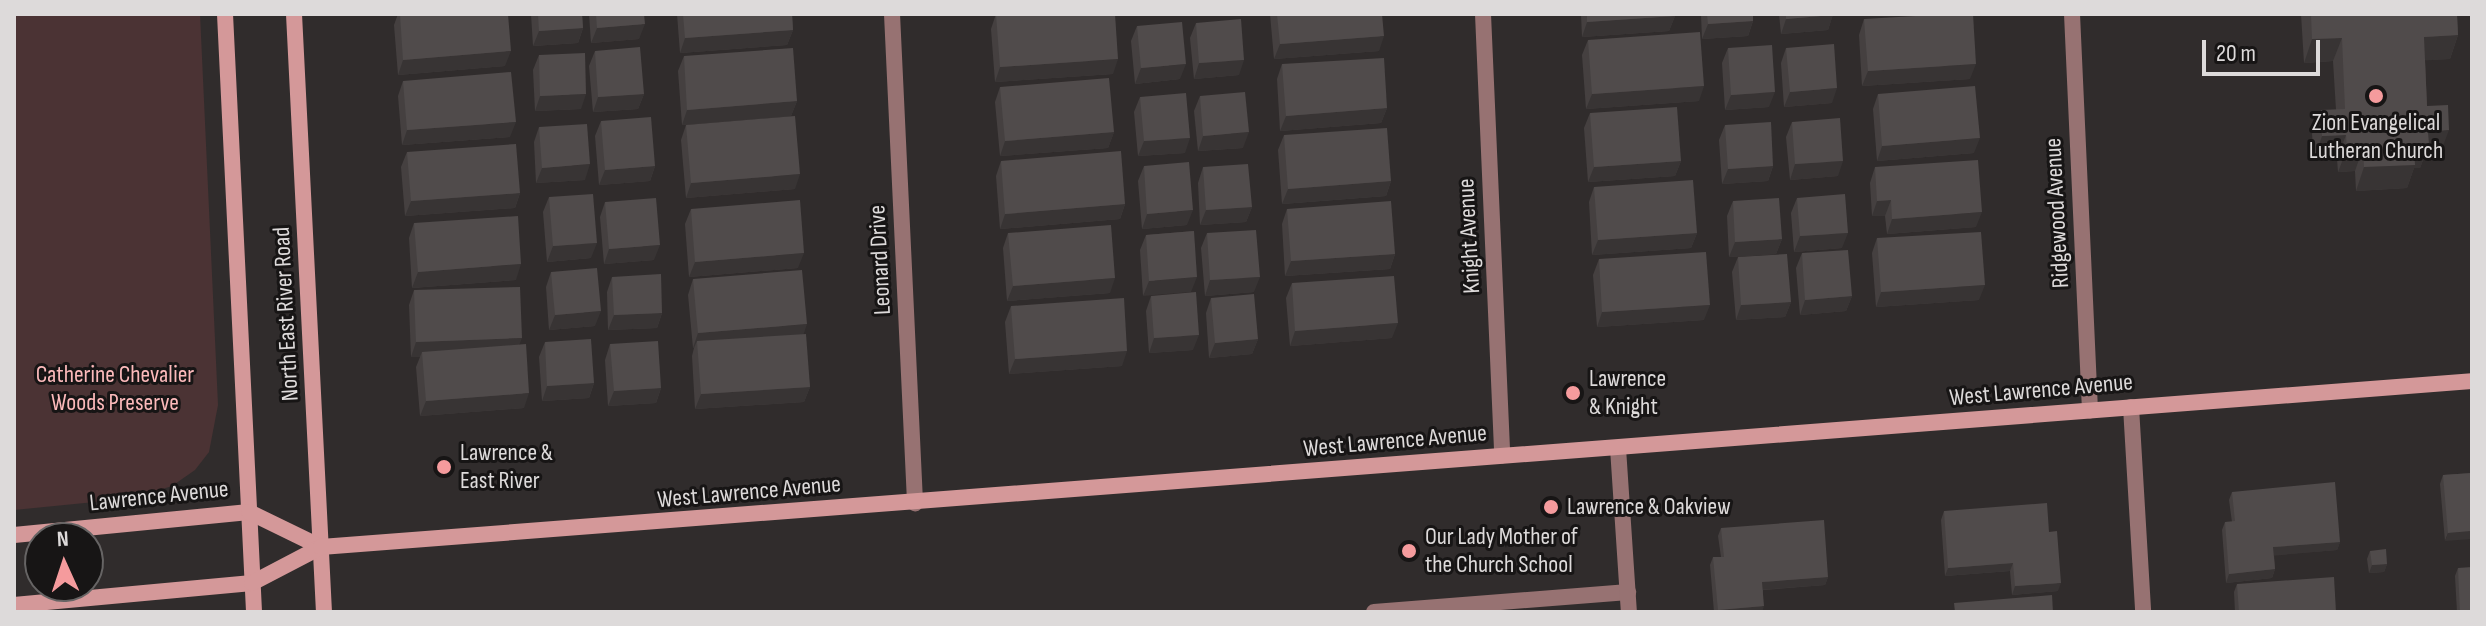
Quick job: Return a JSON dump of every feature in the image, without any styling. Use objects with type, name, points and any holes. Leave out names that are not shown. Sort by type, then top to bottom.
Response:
[{"type":"main road","name":"North East River Road","points":[[225,14],[254,612]]},
{"type":"main road","name":"North East River Road","points":[[294,14],[324,612]]},
{"type":"main road","name":"West Lawrence Avenue","points":[[321,547],[2472,381]]},
{"type":"main road","name":"Lawrence Avenue","points":[[14,535],[249,512],[321,547]]},
{"type":"main road","points":[[14,605],[252,583],[321,547]]},
{"type":"street","name":"Leonard Drive","points":[[892,14],[915,503]]},
{"type":"street","name":"Knight Avenue","points":[[1483,14],[1502,456]]},
{"type":"street","name":"Ridgewood Avenue","points":[[2072,14],[2090,411]]},
{"type":"street","points":[[2131,407],[2143,612]]},
{"type":"street","points":[[1618,448],[1629,612]]},
{"type":"street","points":[[1374,612],[1628,592]]},
{"type":"green space","name":"Catherine Chevalier Woods Preserve","points":[[14,14],[200,14],[218,405],[209,452],[195,470],[172,486],[135,498],[14,510]]},
{"type":"building","points":[[400,14],[508,14],[511,51],[403,60]]},
{"type":"building","points":[[538,14],[582,14],[583,28],[539,31]]},
{"type":"building","points":[[596,14],[644,14],[645,24],[597,28]]},
{"type":"building","points":[[683,14],[792,14],[793,30],[685,38]]},
{"type":"building","points":[[996,14],[1115,14],[1118,59],[1000,67]]},
{"type":"building","points":[[1277,14],[1382,14],[1384,36],[1280,44]]},
{"type":"building","points":[[1587,14],[1675,14],[1675,16],[1587,22]]},
{"type":"building","points":[[1707,14],[1753,14],[1753,21],[1708,24]]},
{"type":"building","points":[[1786,14],[1833,14],[1833,15],[1786,19]]},
{"type":"building","points":[[1973,14],[1976,64],[1868,71],[1864,19]]},
{"type":"building","name":"Zion Evangelical Lutheran Church","points":[[2311,14],[2457,14],[2458,35],[2424,37],[2427,106],[2448,105],[2449,130],[2428,132],[2429,144],[2414,145],[2415,165],[2364,167],[2363,148],[2347,149],[2346,135],[2322,136],[2321,110],[2345,109],[2342,38],[2312,39]]},
{"type":"building","points":[[1241,19],[1244,60],[1199,63],[1196,23]]},
{"type":"building","points":[[1182,22],[1186,64],[1141,68],[1137,26]]},
{"type":"building","points":[[1700,32],[1704,86],[1592,94],[1588,40]]},
{"type":"building","points":[[1834,44],[1837,88],[1790,92],[1786,48]]},
{"type":"building","points":[[1772,45],[1775,92],[1731,95],[1728,48]]},
{"type":"building","points":[[640,47],[644,94],[598,97],[595,51]]},
{"type":"building","points":[[793,48],[797,101],[687,110],[684,56]]},
{"type":"building","points":[[585,53],[586,94],[540,96],[539,55]]},
{"type":"building","points":[[1384,58],[1387,108],[1286,116],[1282,64]]},
{"type":"building","points":[[511,72],[516,122],[407,130],[403,81]]},
{"type":"building","points":[[1109,78],[1114,132],[1005,141],[1000,87]]},
{"type":"building","points":[[1975,86],[1980,138],[1882,146],[1878,94]]},
{"type":"building","points":[[1245,92],[1249,132],[1203,136],[1200,96]]},
{"type":"building","points":[[1186,93],[1190,138],[1144,141],[1140,97]]},
{"type":"building","points":[[1677,107],[1681,161],[1594,167],[1590,113]]},
{"type":"building","points":[[795,116],[800,174],[691,183],[686,125]]},
{"type":"building","points":[[651,117],[655,166],[605,170],[601,121]]},
{"type":"building","points":[[1840,118],[1843,161],[1795,164],[1792,122]]},
{"type":"building","points":[[1771,122],[1773,166],[1728,169],[1725,125]]},
{"type":"building","points":[[587,124],[590,164],[542,168],[539,127]]},
{"type":"building","points":[[1387,128],[1391,181],[1288,189],[1284,135]]},
{"type":"building","points":[[516,144],[520,193],[411,201],[407,152]]},
{"type":"building","points":[[1121,151],[1125,204],[1005,214],[1001,161]]},
{"type":"building","points":[[1978,160],[1982,212],[1892,219],[1891,200],[1877,201],[1875,167]]},
{"type":"building","points":[[1189,162],[1193,210],[1147,214],[1144,166]]},
{"type":"building","points":[[1248,164],[1252,207],[1206,210],[1203,167]]},
{"type":"building","points":[[1693,180],[1697,233],[1598,240],[1594,187]]},
{"type":"building","points":[[593,194],[597,243],[553,246],[549,197]]},
{"type":"building","points":[[1845,194],[1848,233],[1800,236],[1797,198]]},
{"type":"building","points":[[656,198],[660,245],[609,249],[605,202]]},
{"type":"building","points":[[1779,198],[1782,239],[1735,242],[1733,201]]},
{"type":"building","points":[[800,200],[804,253],[695,262],[691,209]]},
{"type":"building","points":[[1391,201],[1395,254],[1291,261],[1287,209]]},
{"type":"building","points":[[518,216],[521,264],[418,272],[414,223]]},
{"type":"building","points":[[1111,225],[1115,278],[1013,286],[1008,233]]},
{"type":"building","points":[[1256,230],[1260,277],[1210,280],[1207,233]]},
{"type":"building","points":[[1194,231],[1197,277],[1149,281],[1146,235]]},
{"type":"building","points":[[1981,232],[1985,285],[1881,292],[1877,238]]},
{"type":"building","points":[[1848,250],[1852,296],[1805,300],[1802,253]]},
{"type":"building","points":[[1706,252],[1710,305],[1602,312],[1599,259]]},
{"type":"building","points":[[1787,254],[1791,302],[1741,305],[1738,257]]},
{"type":"building","points":[[597,268],[601,311],[555,315],[551,272]]},
{"type":"building","points":[[802,270],[807,324],[698,333],[693,279]]},
{"type":"building","points":[[661,274],[662,313],[614,315],[612,277]]},
{"type":"building","points":[[1394,276],[1398,323],[1295,331],[1292,283]]},
{"type":"building","points":[[520,287],[522,338],[416,342],[414,290]]},
{"type":"building","points":[[1196,292],[1199,335],[1154,338],[1151,296]]},
{"type":"building","points":[[1254,294],[1258,339],[1215,343],[1211,298]]},
{"type":"building","points":[[1124,298],[1127,351],[1015,359],[1011,306]]},
{"type":"building","points":[[806,334],[810,387],[701,394],[697,341]]},
{"type":"building","points":[[591,339],[594,383],[547,386],[545,342]]},
{"type":"building","points":[[658,341],[661,388],[614,391],[610,344]]},
{"type":"building","points":[[526,344],[529,393],[426,401],[422,352]]},
{"type":"building","points":[[2472,473],[2472,531],[2448,533],[2443,475]]},
{"type":"building","points":[[2335,482],[2340,542],[2273,547],[2275,569],[2229,574],[2225,522],[2235,521],[2232,492]]},
{"type":"building","points":[[2047,503],[2049,532],[2057,531],[2061,583],[2015,586],[2013,563],[1948,568],[1944,511]]},
{"type":"building","points":[[1824,520],[1828,577],[1762,582],[1764,606],[1718,610],[1713,557],[1724,557],[1721,528]]},
{"type":"building","points":[[2386,549],[2387,564],[2372,565],[2370,551]]},
{"type":"building","points":[[2472,567],[2472,612],[2460,612],[2458,568]]},
{"type":"building","points":[[2334,577],[2336,612],[2239,612],[2237,584]]},
{"type":"building","points":[[2052,595],[2053,612],[1955,612],[1954,603]]},
{"type":"place","name":"Zion Evangelical Lutheran Church","points":[[2376,96]]},
{"type":"place","name":"Lawrence & Knight","points":[[1573,393]]},
{"type":"place","name":"Lawrence & East River","points":[[444,467]]},
{"type":"place","name":"Lawrence & Oakview","points":[[1551,507]]},
{"type":"place","name":"Our Lady Mother of the Church School","points":[[1409,551]]}]
